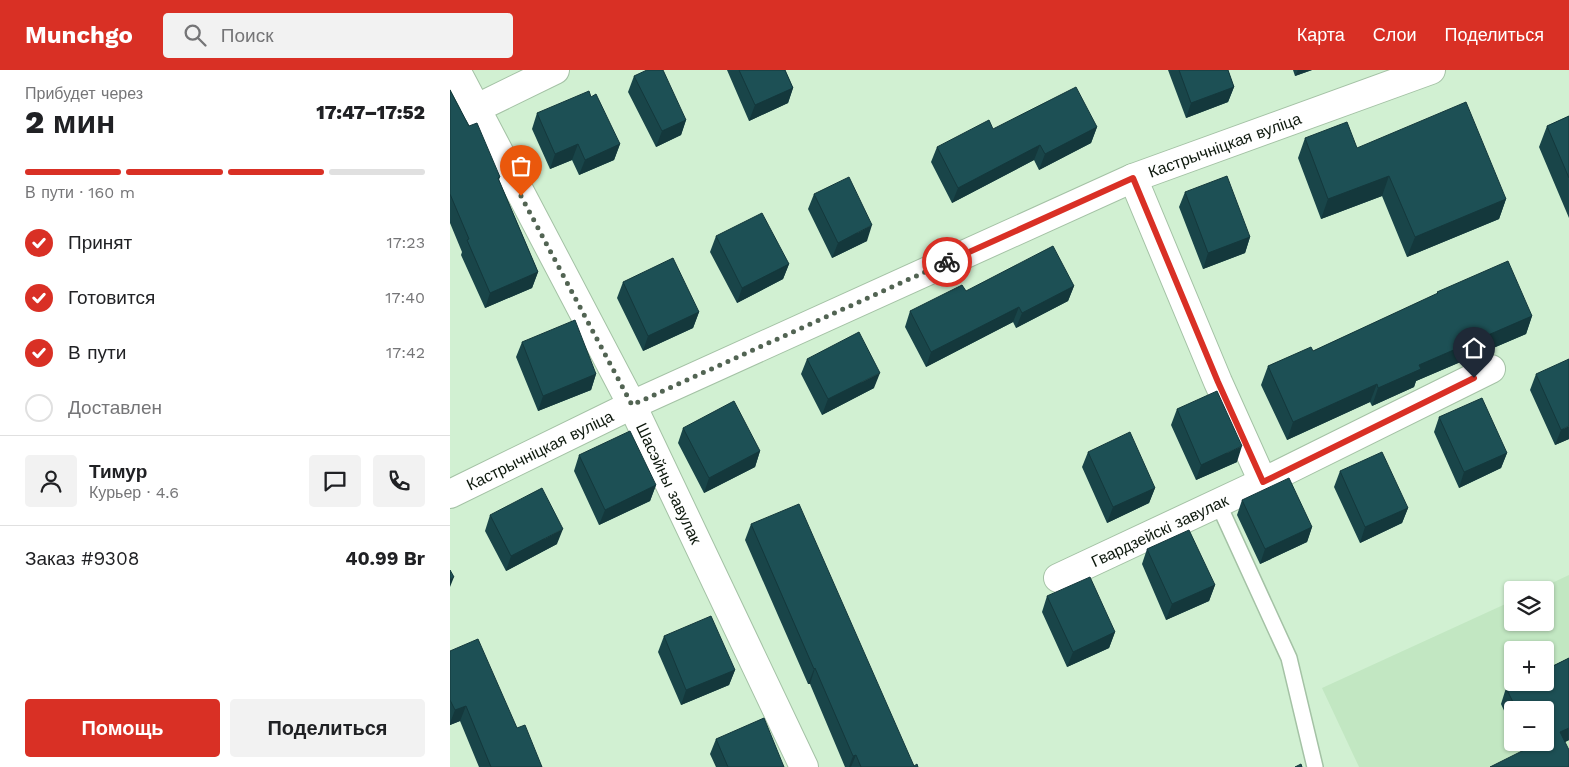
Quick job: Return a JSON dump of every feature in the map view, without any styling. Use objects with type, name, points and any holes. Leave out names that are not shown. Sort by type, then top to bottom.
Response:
[{"type":"street","name":"Шасэйны завулак","points":[[456,70],[632,405],[804,767]]},
{"type":"street","points":[[475,109],[555,70]]},
{"type":"street","name":"Кастрычніцкая вуліца","points":[[450,494],[632,405],[1133,178],[1430,70]]},
{"type":"street","points":[[1133,178],[1218,382],[1263,482]]},
{"type":"street","name":"Гвардзейскі завулак","points":[[1058,578],[1263,482],[1491,369]]},
{"type":"lane","points":[[1218,503],[1289,658],[1315,767]]},
{"type":"shaded area","points":[[1569,575],[1569,767],[1359,767],[1322,688],[1504,605],[1504,631],[1554,631],[1554,582]]},
{"type":"building","points":[[647,70],[663,70],[686,120],[662,131],[634,76]]},
{"type":"building","points":[[739,70],[785,70],[793,88],[755,105]]},
{"type":"building","points":[[1179,70],[1228,70],[1234,87],[1191,103]]},
{"type":"building","points":[[1076,87],[1097,127],[1045,154],[1040,145],[958,188],[937,147],[989,120],[993,129]]},
{"type":"building","points":[[450,90],[469,126],[477,123],[538,272],[490,293],[450,194]]},
{"type":"building","points":[[589,91],[591,97],[596,94],[620,144],[585,160],[578,144],[555,154],[537,113]]},
{"type":"building","points":[[1466,102],[1506,199],[1415,237],[1389,176],[1328,199],[1305,138],[1347,122],[1357,148]]},
{"type":"building","points":[[1569,116],[1569,178],[1547,126]]},
{"type":"building","points":[[1227,176],[1250,237],[1208,253],[1185,192]]},
{"type":"building","points":[[849,177],[872,225],[838,243],[814,194]]},
{"type":"building","points":[[762,213],[789,264],[742,288],[716,236]]},
{"type":"building","points":[[1053,246],[1074,286],[1022,313],[1019,307],[931,352],[910,311],[962,285],[966,291]]},
{"type":"building","points":[[673,258],[699,312],[648,336],[623,282]]},
{"type":"building","points":[[1508,261],[1532,316],[1419,365],[1421,369],[1378,388],[1377,384],[1293,422],[1268,366],[1311,347],[1313,351],[1437,292]]},
{"type":"building","points":[[575,320],[596,374],[543,396],[522,342]]},
{"type":"building","points":[[859,332],[880,373],[828,399],[807,359]]},
{"type":"building","points":[[1569,359],[1569,426],[1561,430],[1536,374]]},
{"type":"building","points":[[1217,391],[1242,446],[1201,465],[1177,409]]},
{"type":"building","points":[[1482,398],[1507,453],[1464,472],[1439,417]]},
{"type":"building","points":[[734,401],[760,451],[709,478],[683,428]]},
{"type":"building","points":[[630,431],[656,485],[605,510],[579,455]]},
{"type":"building","points":[[1130,432],[1155,488],[1113,507],[1088,452]]},
{"type":"building","points":[[1382,452],[1408,508],[1365,527],[1340,471]]},
{"type":"building","points":[[1289,478],[1312,527],[1265,549],[1242,500]]},
{"type":"building","points":[[542,488],[563,529],[511,556],[490,515]]},
{"type":"building","points":[[799,504],[914,766],[917,764],[918,767],[861,767],[856,755],[853,756],[751,524]]},
{"type":"building","points":[[1189,530],[1215,585],[1172,604],[1147,549]]},
{"type":"building","points":[[450,570],[454,577],[450,579]]},
{"type":"building","points":[[1090,577],[1115,632],[1073,652],[1047,596]]},
{"type":"building","points":[[711,616],[735,670],[686,690],[664,636]]},
{"type":"building","points":[[478,639],[517,728],[525,725],[542,767],[491,767],[466,706],[455,710],[450,700],[450,651]]},
{"type":"building","points":[[1569,658],[1569,728],[1560,732],[1569,750],[1569,767],[1490,767],[1522,751],[1554,751],[1554,701],[1512,701],[1508,691],[1554,691],[1554,666]]},
{"type":"building","points":[[764,718],[784,767],[728,767],[716,739]]},
{"type":"way so far","points":[[521,196],[632,405],[947,262]]},
{"type":"route","points":[[947,262],[1133,178],[1218,382],[1263,482],[1474,378]]}]
